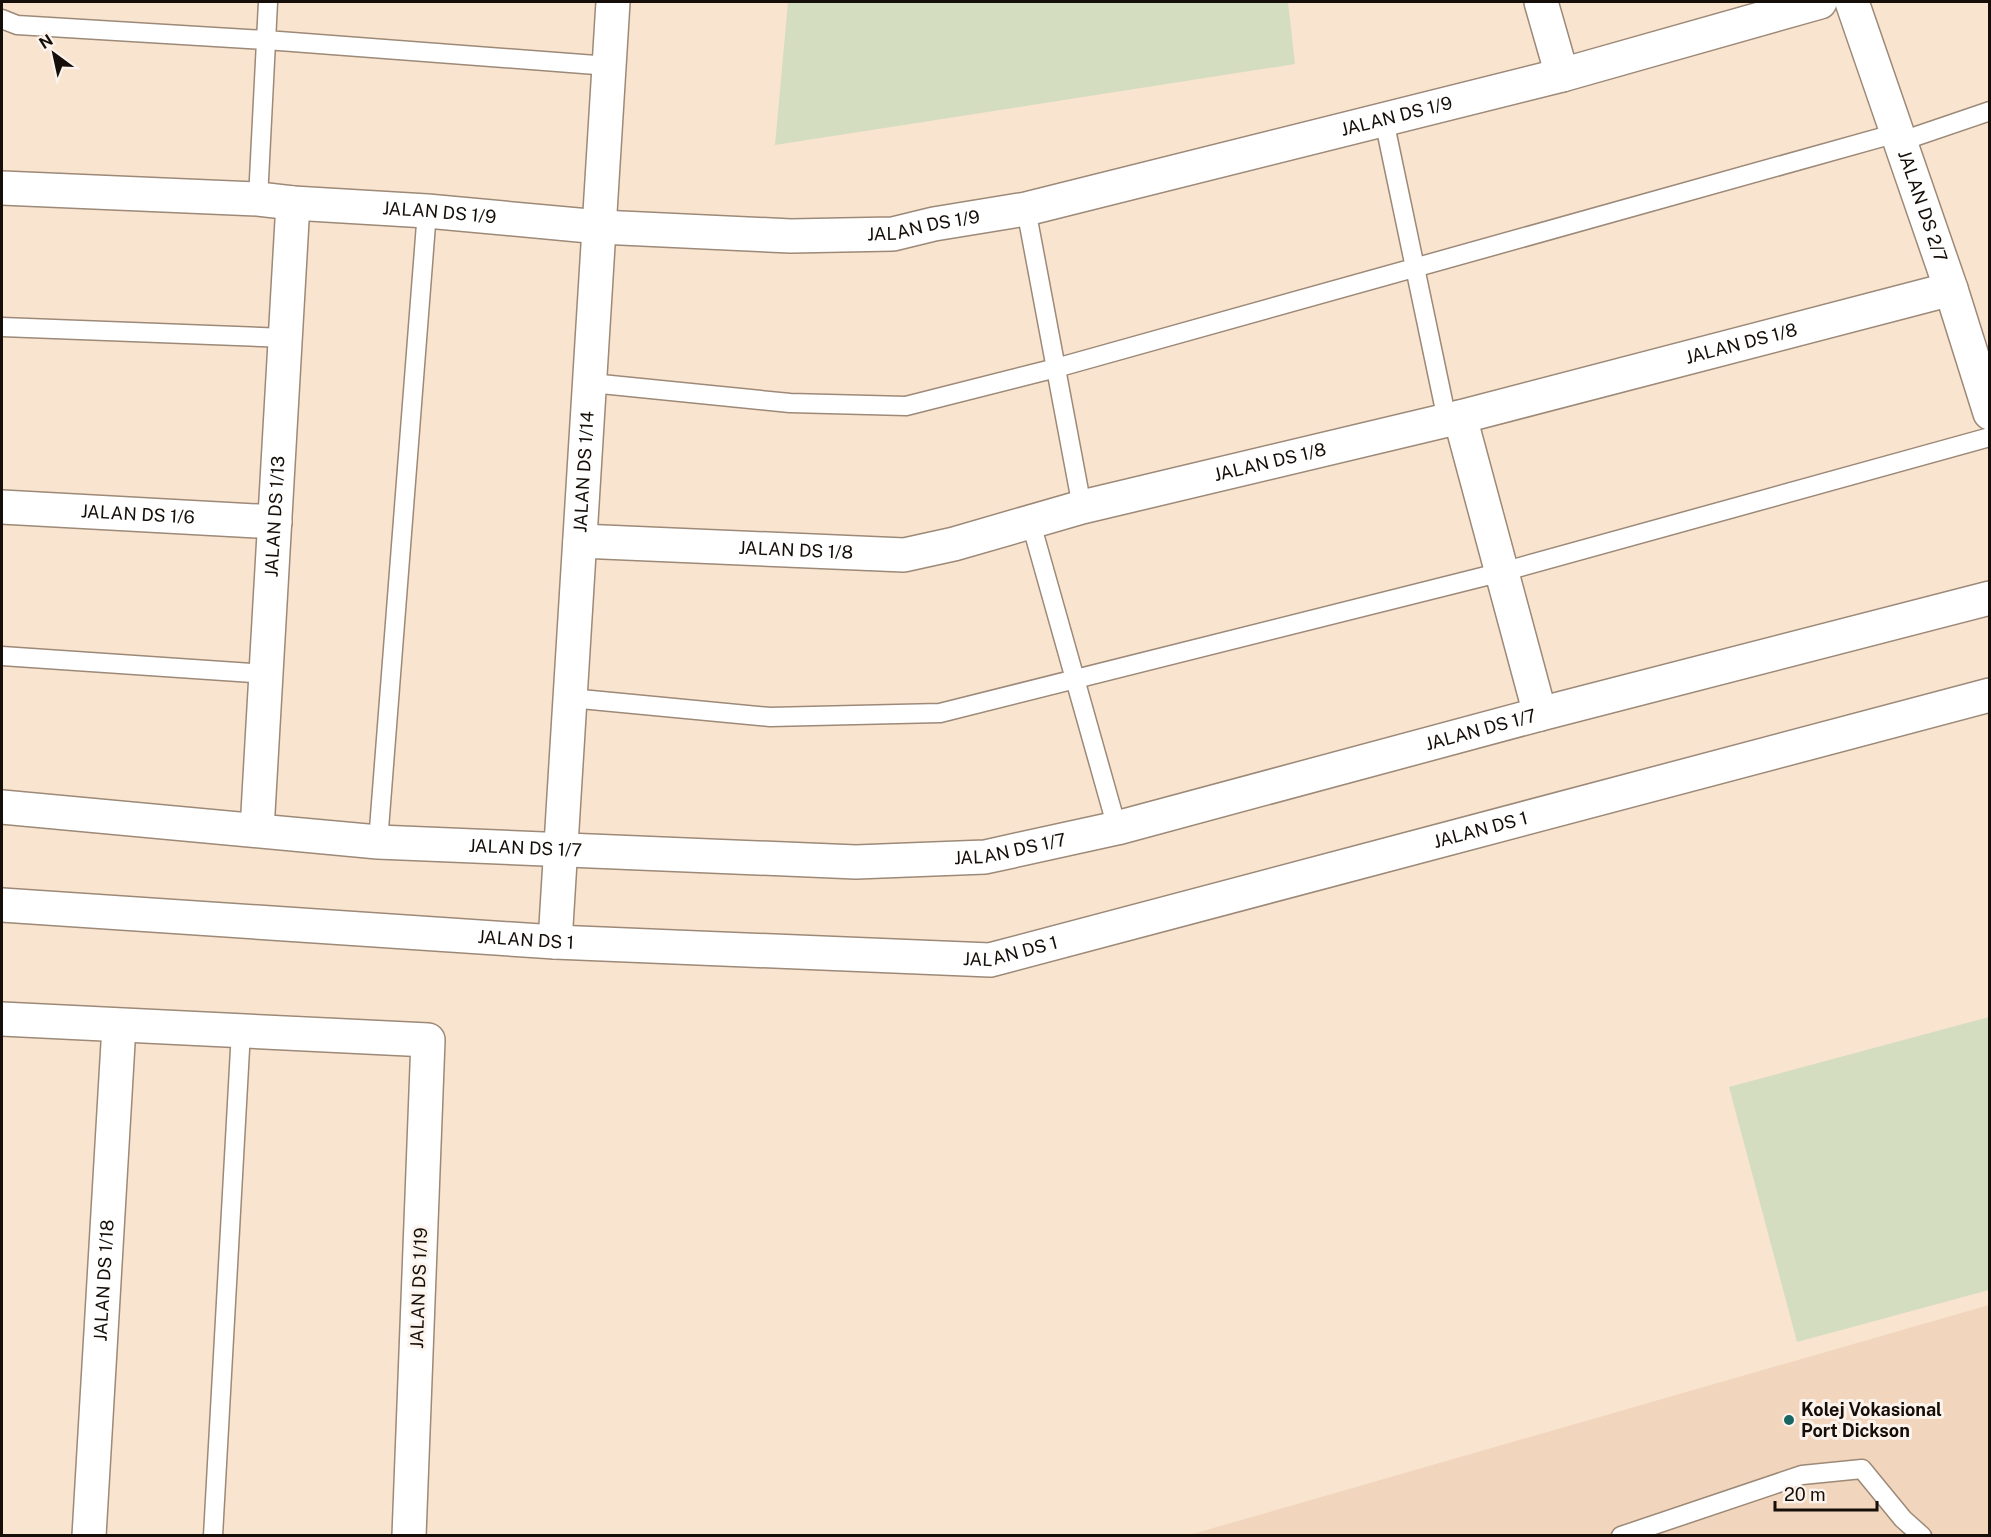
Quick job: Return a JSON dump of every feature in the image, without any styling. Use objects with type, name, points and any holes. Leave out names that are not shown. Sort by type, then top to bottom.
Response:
[{"type":"street","name":"JALAN DS 1/14","points":[[555,942],[613,2]]},
{"type":"street","points":[[1541,2],[1562,75]]},
{"type":"street","name":"JALAN DS 1/9","points":[[2,188],[258,199],[427,211],[600,227],[791,236],[893,234],[934,224],[1026,209],[1384,120],[1562,75],[1820,2]]},
{"type":"street","name":"JALAN DS 2/7","points":[[1851,2],[1951,289],[1989,413]]},
{"type":"street","name":"JALAN DS 1/13","points":[[257,830],[293,203]]},
{"type":"street","name":"JALAN DS 1/8","points":[[580,541],[904,555],[954,544],[1082,507],[1454,418],[1951,289]]},
{"type":"street","points":[[1454,418],[1502,572],[1540,714]]},
{"type":"street","name":"JALAN DS 1/6","points":[[2,507],[275,522]]},
{"type":"street","name":"JALAN DS 1/7","points":[[2,807],[378,842],[856,862],[985,857],[1117,828],[1540,714],[1989,598]]},
{"type":"street","name":"JALAN DS 1","points":[[2,905],[555,942],[990,960],[1989,695]]},
{"type":"street","points":[[2,1018],[241,1031]]},
{"type":"street","name":"JALAN DS 1/18","points":[[89,1536],[119,1026]]},
{"type":"street","name":"JALAN DS 1/19","points":[[241,1031],[428,1040],[409,1536]]},
{"type":"lane","points":[[258,199],[268,2]]},
{"type":"lane","points":[[2,19],[16,25],[266,40],[609,66]]},
{"type":"lane","points":[[591,383],[790,403],[906,406],[1056,368],[1415,267],[1989,111]]},
{"type":"lane","points":[[1384,120],[1415,267],[1454,418]]},
{"type":"lane","points":[[1026,209],[1082,507]]},
{"type":"lane","points":[[378,842],[427,211]]},
{"type":"lane","points":[[2,327],[286,338]]},
{"type":"lane","points":[[570,698],[770,717],[940,713],[1502,572],[1989,437]]},
{"type":"lane","points":[[1031,523],[1117,828]]},
{"type":"lane","points":[[2,656],[266,674]]},
{"type":"lane","points":[[213,1536],[241,1031]]},
{"type":"lane","points":[[1621,1536],[1802,1475],[1862,1469],[1903,1519],[1922,1536]]},
{"type":"shaded area","name":"Kolej Vokasional Port Dickson","points":[[1989,1305],[1989,1535],[1189,1535]]},
{"type":"green space","points":[[788,2],[1288,2],[1295,64],[775,145]]},
{"type":"green space","points":[[1989,1017],[1989,1290],[1797,1342],[1729,1087]]},
{"type":"place","name":"Kolej Vokasional Port Dickson","points":[[1789,1420]]}]
